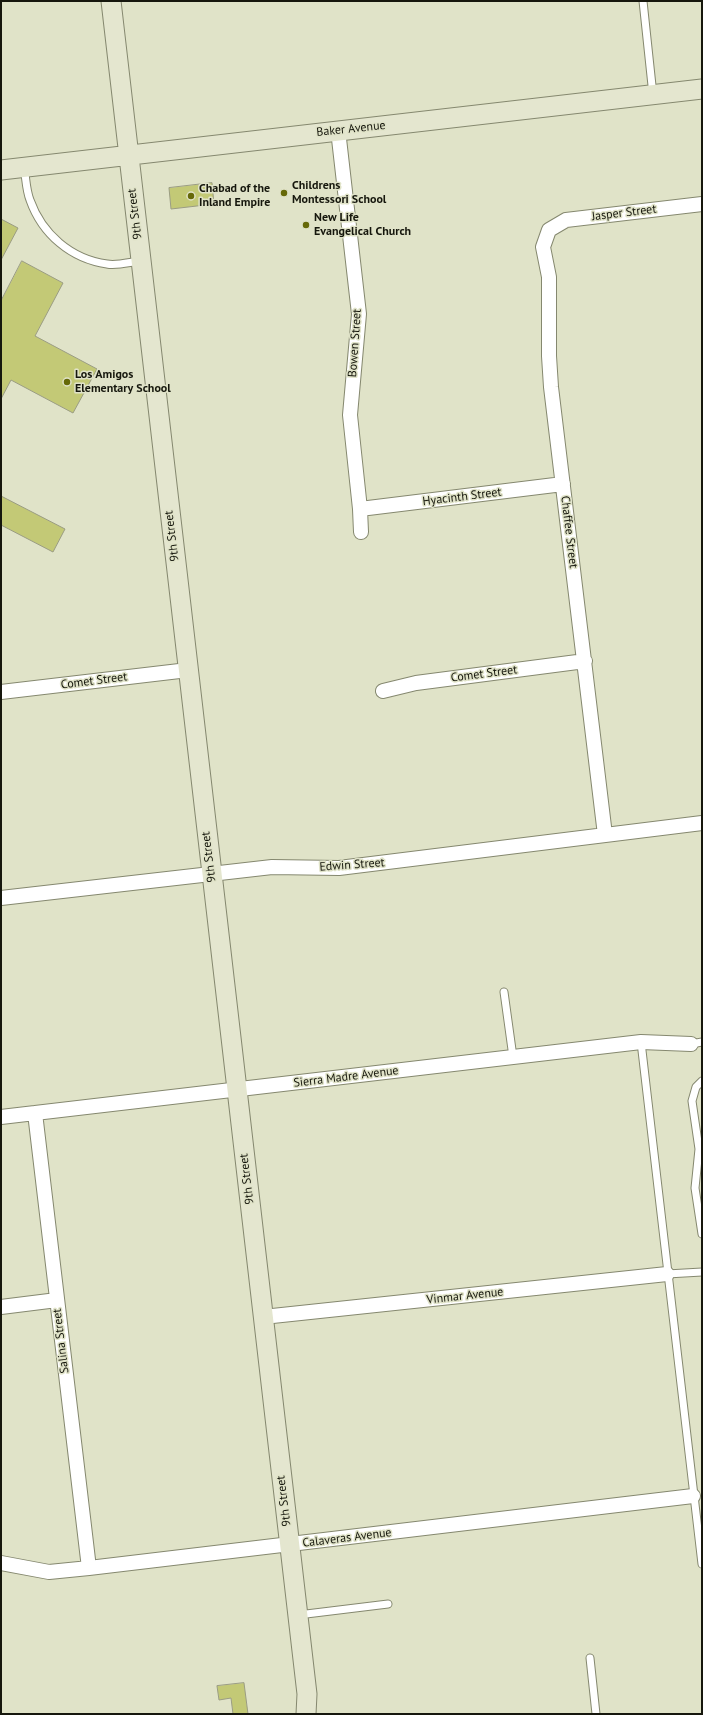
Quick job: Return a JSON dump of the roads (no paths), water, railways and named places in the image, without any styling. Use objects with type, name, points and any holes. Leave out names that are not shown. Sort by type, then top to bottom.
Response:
[{"type":"street","name":"9th Street","points":[[111,1],[127,154],[307,1694],[306,1714]]},
{"type":"street","name":"Baker Avenue","points":[[1,170],[127,154],[702,89]]},
{"type":"street","name":"Bowen Street","points":[[338,130],[359,314],[350,415],[361,532]]},
{"type":"street","name":"Jasper Street","points":[[549,230],[566,220],[702,204]]},
{"type":"street","name":"Chaffee Street","points":[[549,230],[543,247],[549,276],[549,356],[551,387],[605,835]]},
{"type":"street","name":"Hyacinth Street","points":[[360,509],[563,484]]},
{"type":"street","name":"Comet Street","points":[[383,692],[416,683],[585,661]]},
{"type":"street","name":"Comet Street","points":[[1,692],[188,670]]},
{"type":"street","name":"Edwin Street","points":[[1,898],[272,867],[339,868],[702,823]]},
{"type":"street","name":"Sierra Madre Avenue","points":[[1,1117],[641,1042],[696,1043]]},
{"type":"street","name":"Salina Street","points":[[35,1113],[89,1568]]},
{"type":"street","name":"Vinmar Avenue","points":[[263,1317],[667,1274]]},
{"type":"street","points":[[1,1307],[56,1300]]},
{"type":"street","name":"Calaveras Avenue","points":[[1,1563],[49,1572],[289,1545],[693,1496]]},
{"type":"street","points":[[307,1694],[313,1714]]},
{"type":"lane","points":[[643,1],[653,95]]},
{"type":"lane","points":[[24,167],[30,200],[38,220],[54,238],[70,252],[108,265],[140,261]]},
{"type":"lane","points":[[504,992],[513,1057]]},
{"type":"lane","points":[[641,1042],[702,1564]]},
{"type":"lane","points":[[702,1082],[696,1087],[692,1101],[699,1149],[695,1188],[702,1234]]},
{"type":"lane","points":[[667,1274],[702,1272]]},
{"type":"lane","points":[[298,1615],[388,1604]]},
{"type":"lane","points":[[590,1658],[596,1714]]},
{"type":"place","name":"Childrens Montessori School","points":[[284,193]]},
{"type":"place","name":"Chabad of the Inland Empire","points":[[191,196]]},
{"type":"place","name":"New Life Evangelical Church","points":[[306,225]]},
{"type":"place","name":"Los Amigos Elementary School","points":[[67,382]]}]
